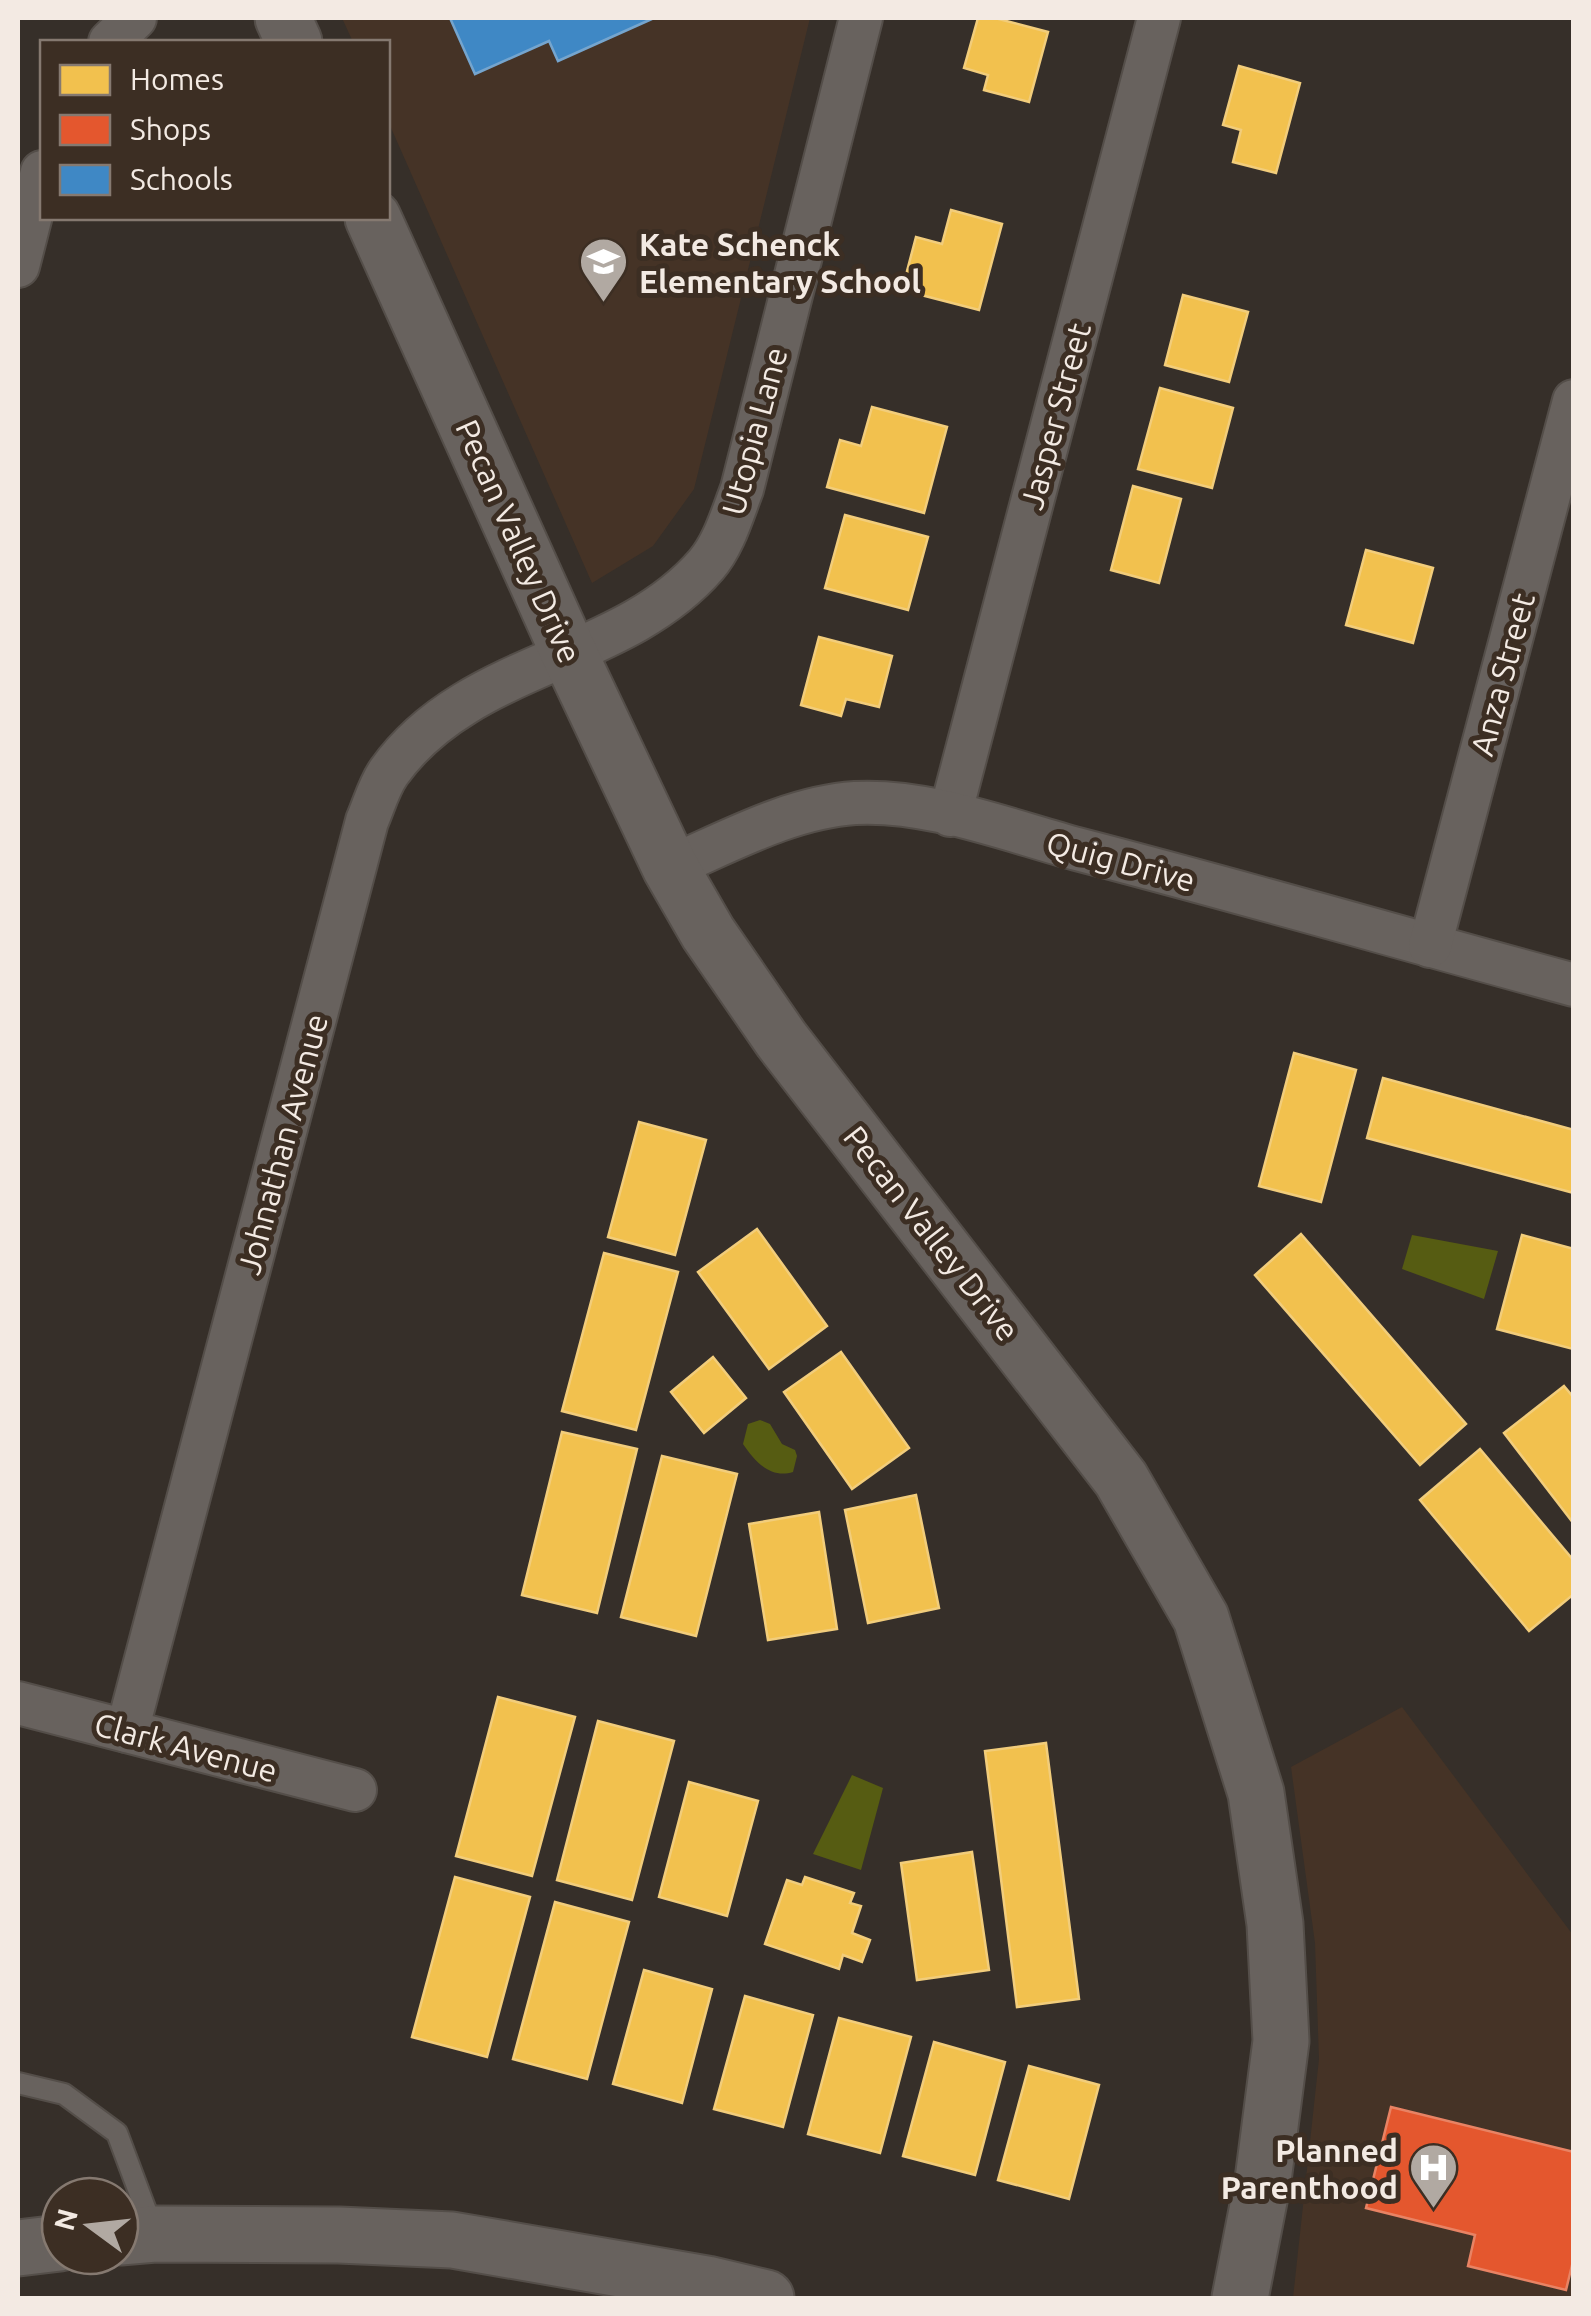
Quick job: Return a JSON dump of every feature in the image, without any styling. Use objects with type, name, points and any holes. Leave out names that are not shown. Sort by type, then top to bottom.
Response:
[{"type":"main road","name":"Pecan Valley Drive","points":[[374,220],[568,651],[670,867],[708,933],[781,1039],[1121,1479],[1201,1618],[1256,1793],[1275,1924],[1281,2041],[1263,2180],[1240,2298]]},
{"type":"main road","points":[[140,2236],[339,2235],[452,2240],[707,2284],[766,2298]]},
{"type":"street","points":[[112,40],[135,18]]},
{"type":"street","name":"Utopia Lane","points":[[568,651],[625,628],[683,587],[708,563],[727,530],[742,489],[861,18]]},
{"type":"street","name":"Jasper Street","points":[[950,816],[1159,18]]},
{"type":"street","points":[[18,266],[40,180]]},
{"type":"street","name":"Anza Street","points":[[1430,946],[1574,401]]},
{"type":"street","name":"Johnathan Avenue","points":[[128,1731],[367,821],[387,775],[418,738],[447,714],[568,651]]},
{"type":"street","name":"Quig Drive","points":[[670,867],[776,821],[849,804],[882,802],[950,816],[1574,985]]},
{"type":"street","name":"Clark Avenue","points":[[18,1704],[355,1790]]},
{"type":"lane","points":[[18,2084],[64,2094],[117,2132],[126,2176]]},
{"type":"shaded area","name":"Kate Schenck Elementary School","points":[[342,18],[810,18],[694,489],[653,546],[592,583],[390,126],[390,40],[352,40]]},
{"type":"shaded area","points":[[1412,1235],[1498,1251],[1484,1299],[1402,1269]]},
{"type":"shaded area","points":[[760,1420],[770,1424],[782,1444],[795,1450],[793,1472],[771,1471],[743,1444],[748,1424]]},
{"type":"shaded area","points":[[1402,1707],[1573,1935],[1573,2298],[1293,2298],[1319,2059],[1315,1943],[1291,1767]]},
{"type":"shaded area","points":[[852,1775],[883,1788],[861,1870],[813,1854]]},
{"type":"building: Homes","points":[[978,18],[995,18],[1048,32],[1029,102],[984,90],[988,75],[964,68]]},
{"type":"building: Homes","points":[[1239,66],[1300,83],[1276,173],[1233,162],[1241,130],[1223,125]]},
{"type":"building: Homes","points":[[951,210],[1002,224],[979,310],[902,290],[916,237],[942,244]]},
{"type":"building: Homes","points":[[1183,295],[1248,312],[1229,382],[1165,365]]},
{"type":"building: Homes","points":[[1160,388],[1233,408],[1212,488],[1138,469]]},
{"type":"building: Homes","points":[[872,407],[947,427],[924,513],[827,487],[840,440],[861,446]]},
{"type":"building: Homes","points":[[1133,486],[1181,499],[1159,583],[1111,570]]},
{"type":"building: Homes","points":[[845,515],[928,537],[908,610],[825,588]]},
{"type":"building: Homes","points":[[1366,550],[1433,568],[1413,643],[1346,625]]},
{"type":"building: Homes","points":[[819,637],[892,656],[879,707],[846,699],[841,716],[801,705]]},
{"type":"building: Homes","points":[[1294,1053],[1356,1070],[1321,1202],[1259,1186]]},
{"type":"building: Homes","points":[[1383,1078],[1574,1130],[1574,1193],[1367,1138]]},
{"type":"building: Homes","points":[[639,1122],[706,1140],[675,1255],[608,1237]]},
{"type":"building: Homes","points":[[757,1229],[827,1326],[769,1369],[698,1272]]},
{"type":"building: Homes","points":[[1301,1234],[1466,1424],[1420,1465],[1255,1275]]},
{"type":"building: Homes","points":[[1522,1235],[1574,1249],[1573,1349],[1497,1329]]},
{"type":"building: Homes","points":[[604,1253],[678,1272],[636,1430],[562,1411]]},
{"type":"building: Homes","points":[[841,1352],[909,1448],[852,1489],[784,1392]]},
{"type":"building: Homes","points":[[713,1357],[746,1398],[704,1433],[671,1392]]},
{"type":"building: Homes","points":[[1564,1386],[1574,1398],[1574,1524],[1504,1433]]},
{"type":"building: Homes","points":[[562,1432],[637,1449],[597,1613],[522,1595]]},
{"type":"building: Homes","points":[[1480,1449],[1574,1561],[1574,1594],[1529,1631],[1420,1500]]},
{"type":"building: Homes","points":[[662,1456],[737,1474],[696,1636],[621,1617]]},
{"type":"building: Homes","points":[[916,1495],[939,1608],[868,1623],[845,1510]]},
{"type":"building: Homes","points":[[819,1512],[837,1629],[768,1640],[749,1524]]},
{"type":"building: Homes","points":[[498,1697],[575,1717],[532,1876],[456,1856]]},
{"type":"building: Homes","points":[[598,1721],[674,1741],[632,1900],[557,1880]]},
{"type":"building: Homes","points":[[1046,1743],[1079,1999],[1017,2007],[985,1751]]},
{"type":"building: Homes","points":[[689,1782],[758,1801],[727,1916],[659,1897]]},
{"type":"building: Homes","points":[[972,1852],[989,1970],[917,1980],[901,1863]]},
{"type":"building: Homes","points":[[455,1877],[530,1897],[487,2057],[412,2037]]},
{"type":"building: Homes","points":[[805,1877],[854,1893],[850,1903],[861,1906],[852,1933],[870,1940],[862,1962],[843,1955],[839,1969],[765,1944],[787,1880],[802,1885]]},
{"type":"building: Homes","points":[[555,1902],[629,1922],[587,2079],[513,2059]]},
{"type":"building: Homes","points":[[644,1970],[712,1989],[682,2103],[613,2084]]},
{"type":"building: Homes","points":[[745,1996],[813,2015],[783,2127],[714,2109]]},
{"type":"building: Homes","points":[[839,2018],[911,2037],[880,2153],[808,2134]]},
{"type":"building: Homes","points":[[934,2042],[1005,2062],[975,2175],[903,2156]]},
{"type":"building: Homes","points":[[1029,2066],[1099,2085],[1069,2199],[998,2180]]},
{"type":"building: Shops","points":[[1391,2107],[1574,2152],[1574,2257],[1566,2290],[1468,2266],[1475,2235],[1366,2208]]},
{"type":"building: Schools","points":[[450,18],[654,18],[558,61],[549,41],[475,74]]},
{"type":"place","name":"Kate Schenck Elementary School","points":[[604,304]]},
{"type":"place","name":"Planned Parenthood","points":[[1433,2210]]}]
